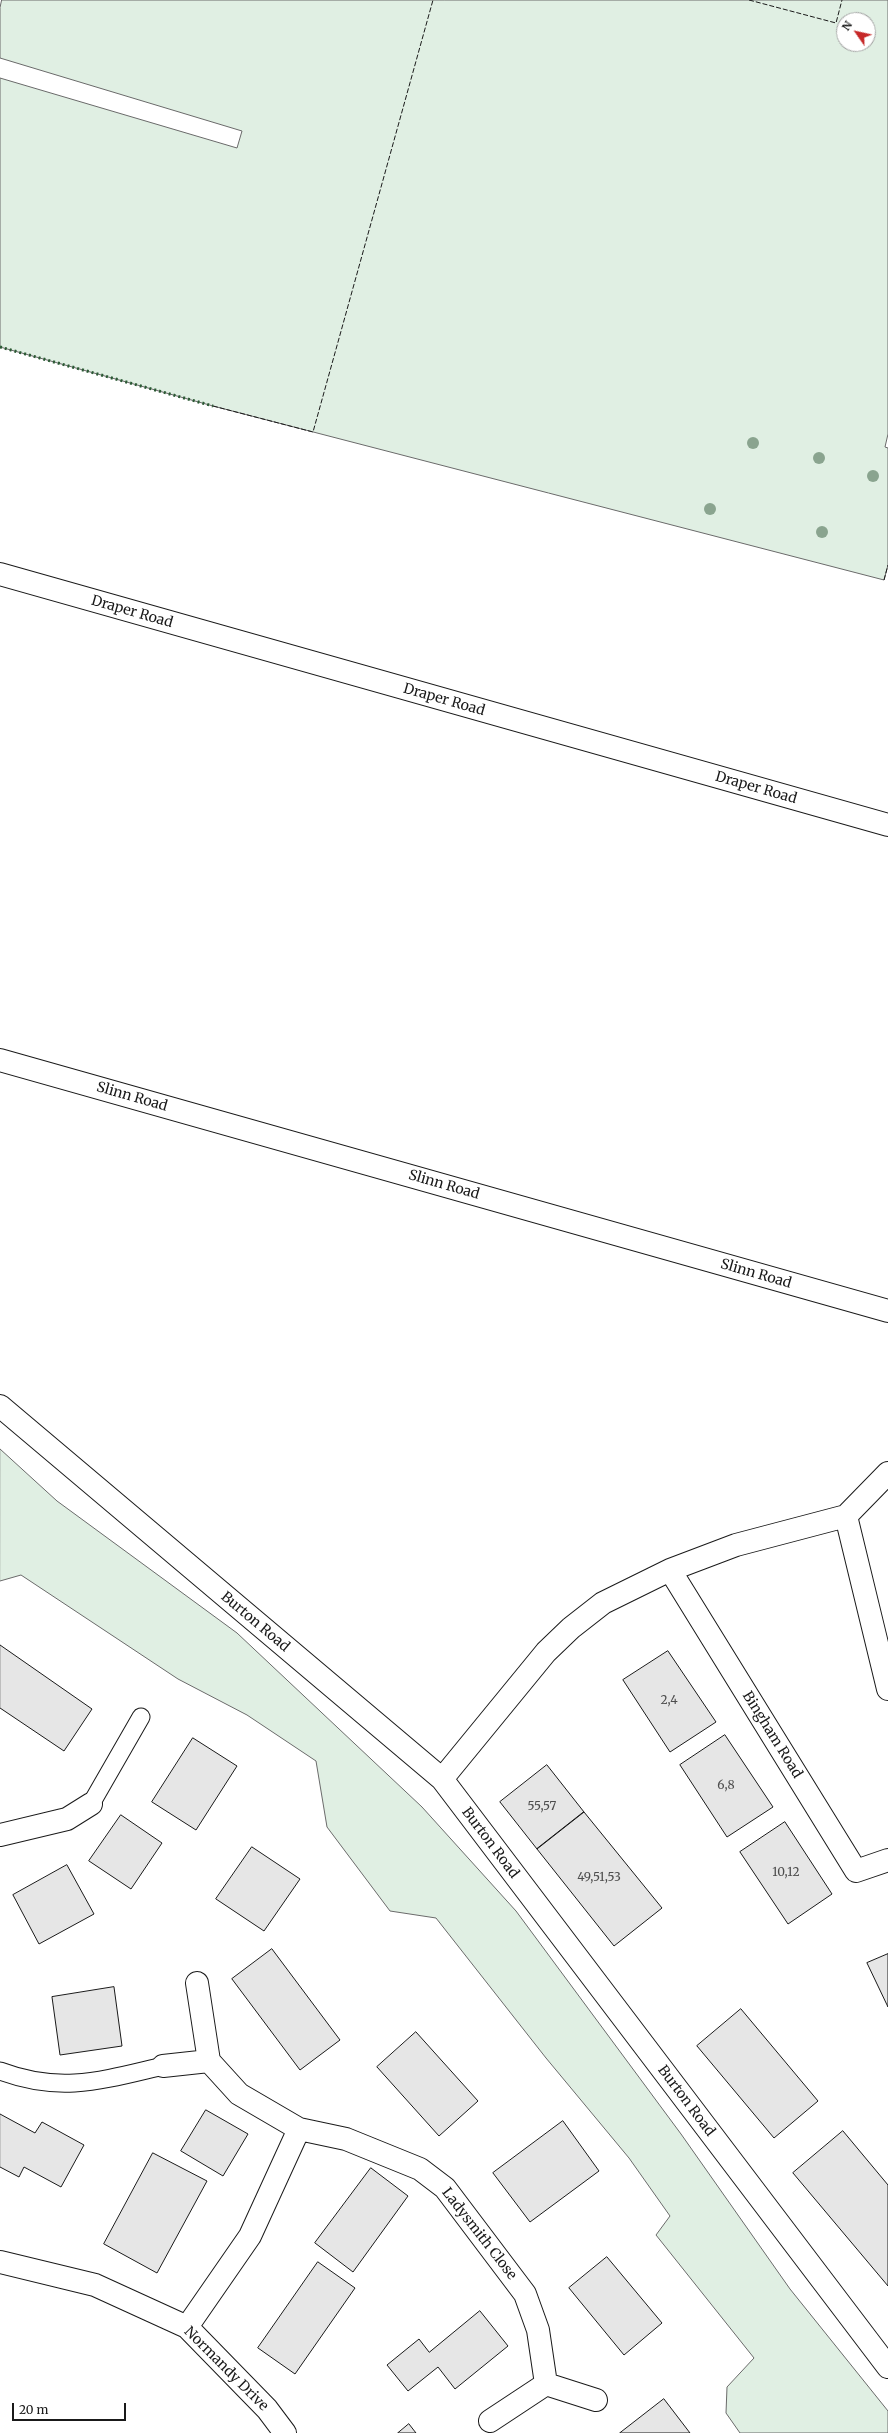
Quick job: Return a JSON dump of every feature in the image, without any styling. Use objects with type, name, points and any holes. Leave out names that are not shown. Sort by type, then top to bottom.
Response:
[{"type":"street","name":"Draper Road","points":[[0,574],[888,826]]},
{"type":"street","name":"Slinn Road","points":[[0,1060],[888,1311]]},
{"type":"street","name":"Burton Road","points":[[0,1406],[442,1779],[888,2367]]},
{"type":"street","points":[[442,1779],[546,1652],[571,1628],[603,1604],[670,1570],[736,1545],[846,1516],[888,1473]]},
{"type":"street","points":[[846,1516],[888,1689]]},
{"type":"street","name":"Bingham Road","points":[[670,1570],[856,1871],[888,1860]]},
{"type":"street","points":[[0,1835],[67,1819],[91,1804]]},
{"type":"street","points":[[163,2066],[209,2061],[197,1983]]},
{"type":"street","name":"Ladysmith Close","points":[[209,2061],[239,2094],[300,2129],[346,2139],[420,2169],[445,2188],[525,2294],[538,2330],[546,2384]]},
{"type":"street","points":[[187,2327],[250,2236],[300,2129]]},
{"type":"street","name":"Normandy Drive","points":[[0,2262],[95,2285],[187,2327],[267,2409],[285,2433]]},
{"type":"street","points":[[490,2421],[546,2384],[596,2400]]},
{"type":"lane","points":[[91,1804],[141,1717]]},
{"type":"lane","points":[[0,2071],[22,2079],[48,2084],[88,2084],[163,2066]]},
{"type":"green space","points":[[2,0],[888,0],[888,434],[885,447],[888,448],[888,565],[884,580],[213,406],[0,347],[0,78],[237,148],[242,131],[0,58],[0,8]]},
{"type":"green space","points":[[0,1449],[57,1501],[237,1633],[422,1807],[516,1911],[681,2134],[790,2289],[888,2411],[888,2433],[740,2433],[726,2413],[727,2387],[754,2358],[656,2235],[670,2216],[629,2158],[546,2058],[436,1918],[390,1911],[327,1827],[316,1761],[247,1715],[178,1679],[21,1575],[0,1581]]},
{"type":"building","points":[[0,1645],[92,1709],[64,1751],[0,1708]]},
{"type":"building","points":[[668,1651],[716,1722],[670,1752],[623,1680]]},
{"type":"building","points":[[725,1735],[773,1807],[727,1837],[680,1765]]},
{"type":"building","points":[[193,1738],[237,1766],[196,1830],[152,1802]]},
{"type":"building","points":[[547,1765],[584,1812],[537,1849],[500,1802]]},
{"type":"building","points":[[584,1812],[662,1908],[614,1946],[537,1849]]},
{"type":"building","points":[[121,1815],[162,1843],[131,1889],[89,1861]]},
{"type":"building","points":[[785,1822],[832,1894],[788,1924],[740,1852]]},
{"type":"building","points":[[252,1847],[300,1879],[264,1931],[216,1899]]},
{"type":"building","points":[[67,1865],[94,1914],[39,1944],[13,1895]]},
{"type":"building","points":[[272,1949],[340,2040],[300,2070],[232,1979]]},
{"type":"building","points":[[888,1954],[888,2007],[867,1963]]},
{"type":"building","points":[[114,1987],[122,2046],[60,2055],[52,1997]]},
{"type":"building","points":[[741,2009],[818,2101],[774,2138],[697,2046]]},
{"type":"building","points":[[416,2032],[478,2101],[439,2136],[377,2067]]},
{"type":"building","points":[[206,2110],[248,2134],[223,2176],[181,2151]]},
{"type":"building","points":[[0,2114],[35,2133],[42,2122],[84,2145],[61,2187],[24,2167],[19,2177],[0,2167]]},
{"type":"building","points":[[563,2121],[599,2171],[530,2222],[493,2173]]},
{"type":"building","points":[[843,2131],[888,2185],[888,2286],[793,2173]]},
{"type":"building","points":[[153,2153],[207,2181],[157,2273],[104,2244]]},
{"type":"building","points":[[371,2168],[408,2196],[353,2272],[315,2243]]},
{"type":"building","points":[[607,2257],[662,2323],[624,2355],[569,2288]]},
{"type":"building","points":[[318,2262],[355,2288],[295,2374],[258,2348]]},
{"type":"building","points":[[480,2311],[508,2346],[455,2389],[438,2367],[408,2391],[387,2365],[419,2339],[429,2352]]},
{"type":"building","points":[[664,2399],[690,2433],[620,2433]]},
{"type":"building","points":[[409,2424],[416,2433],[398,2433]]},
{"type":"hedge","points":[[0,347],[213,406]]},
{"type":"fence","points":[[213,406],[313,432],[433,0]]},
{"type":"fence","points":[[749,0],[836,23],[842,0]]},
{"type":"fence","points":[[884,580],[888,565]]}]
